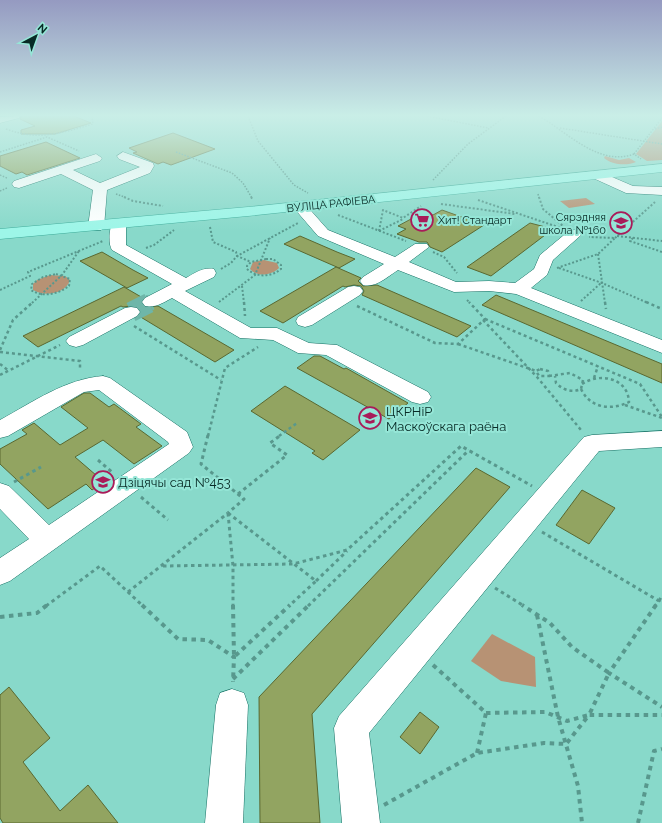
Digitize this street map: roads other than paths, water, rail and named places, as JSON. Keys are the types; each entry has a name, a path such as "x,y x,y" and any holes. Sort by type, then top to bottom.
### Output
{"main road":[{"name":"ВУЛІЦА РАФІЕВА","path":"0,234 96,227 118,230 310,212 662,168"}],"lane":[{"path":"62,170 100,188 145,170 148,166 123,156"},
{"path":"19,184 96,158"},
{"path":"598,175 631,190 659,196"},
{"path":"96,227 100,188"},
{"path":"310,212 323,233 408,255 454,287 489,286 519,289 662,347"},
{"path":"118,230 118,247 131,254 179,288 206,311 247,334 277,334 305,349 330,349 420,397"},
{"path":"519,289 549,266 572,232"},
{"path":"305,321 408,255"},
{"path":"151,302 212,272"},
{"path":"76,341 126,315"},
{"path":"0,430 77,387 87,384 103,383 179,438 181,447 170,457 0,573"},
{"path":"360,821 351,728 592,443 662,439"},
{"path":"7,488 47,540"},
{"path":"224,823 232,692"}],"tunnel":[{"path":"131,312 151,302"}],"place":[{"name":"Хит! Стандарт","path":"422,220"},
{"name":"Сярэдняя школа №160","path":"621,223"},
{"name":"ЦКРНіР Маскоўскага раёна","path":"370,418"},
{"name":"Дзіцячы сад №453","path":"103,482"}]}
